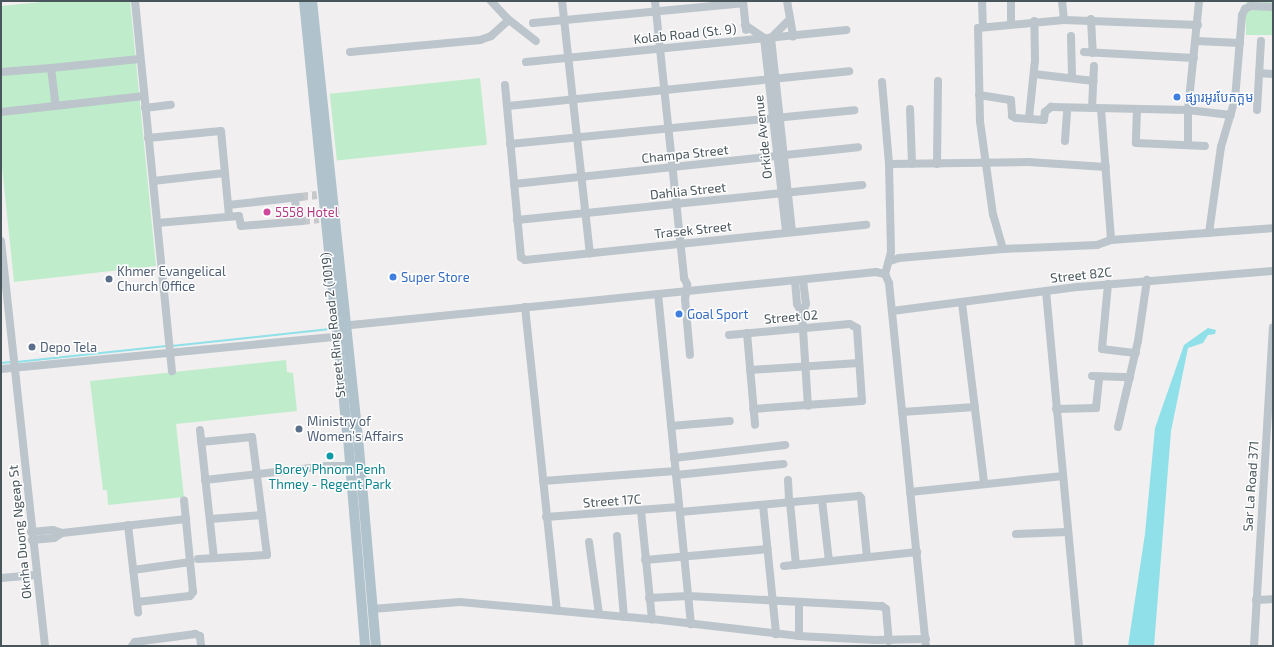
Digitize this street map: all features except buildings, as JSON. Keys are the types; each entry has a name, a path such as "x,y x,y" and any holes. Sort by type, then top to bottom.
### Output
{"main road":[{"name":"Street Ring Road 2 (1019)","path":"304,1 324,194 341,326 376,646"},
{"name":"Street Ring Road 2 (1019)","path":"312,1 324,194 322,219 341,326"},
{"name":"Street Ring Road 2 (1019)","path":"356,466 365,646"}],"street":[{"path":"135,1 172,371"},
{"path":"491,1 509,20 536,41"},
{"path":"562,1 590,253"},
{"path":"655,1 676,204 687,284 685,299 690,354"},
{"path":"787,1 793,36"},
{"path":"982,1 983,26"},
{"path":"1010,1 1011,23"},
{"path":"1062,1 1064,20"},
{"path":"1188,145 1188,110 1198,25 1199,1"},
{"path":"533,23 743,2 747,40"},
{"path":"1210,233 1221,147 1235,99 1242,15 1245,9 1262,5 1273,7"},
{"path":"746,25 768,38 790,19"},
{"path":"1091,19 1093,53"},
{"path":"1003,249 993,215 987,162 980,121 977,30 983,26 1011,23 1091,19 1198,25"},
{"path":"350,52 480,40 491,36 509,20"},
{"path":"1029,118 1034,74 1034,21"},
{"name":"Kolab Road (St. 9)","path":"526,62 846,30"},
{"path":"1071,36 1072,77"},
{"name":"Orkide Avenue","path":"768,38 789,232"},
{"path":"1196,41 1240,43"},
{"path":"1257,110 1261,41"},
{"path":"1084,52 1194,58"},
{"path":"1,72 140,58"},
{"path":"1092,108 1094,66"},
{"path":"51,68 56,106"},
{"path":"507,106 848,71"},
{"path":"1259,73 1273,74"},
{"path":"1034,74 1072,77 1094,81"},
{"path":"937,164 938,81"},
{"path":"882,82 889,164 890,261 884,274"},
{"path":"505,85 518,220"},
{"path":"979,95 1011,100 1013,118 1044,120 1048,108 1188,110 1231,115"},
{"path":"1,112 144,96"},
{"path":"145,108 171,105"},
{"path":"910,109 912,164"},
{"path":"1066,141 1067,109"},
{"path":"1101,109 1111,240"},
{"path":"1137,109 1136,143 1205,146"},
{"path":"510,144 854,110"},
{"path":"148,138 221,131 229,216"},
{"name":"Champa Street","path":"514,184 780,157 858,147"},
{"path":"889,164 987,162 1106,167"},
{"path":"153,181 225,173"},
{"name":"Dahlia Street","path":"518,220 862,185"},
{"path":"228,205 237,204 298,198 300,221 240,226 237,204"},
{"path":"157,223 239,216"},
{"name":"Trasek Street","path":"518,220 522,259 590,253 682,248 789,232 866,224"},
{"path":"890,261 899,258 1003,249 1097,245 1111,240 1273,228"},
{"name":"Oknha Duong Ngeap St","path":"1,241 36,575 45,646"},
{"name":"Street 82C","path":"892,311 1108,284 1273,271"},
{"path":"341,326 658,294 687,284 799,280 876,272 884,274 889,283 926,643 776,634 652,619 460,602 372,609"},
{"path":"799,280 806,304 802,314 808,406"},
{"path":"1118,427 1136,353 1147,280"},
{"path":"1108,284 1102,349 1136,353"},
{"path":"1046,291 1067,532 1079,646"},
{"path":"658,294 690,624"},
{"path":"962,302 984,483"},
{"path":"525,307 557,610"},
{"name":"Street 02","path":"729,335 803,327 854,325 857,328 859,363"},
{"name":"Sar La Road 371","path":"1254,646 1273,329"},
{"path":"747,333 755,425"},
{"path":"1,369 14,363 170,353 342,336"},
{"path":"750,370 859,363 862,401 754,409"},
{"path":"1056,409 1096,408 1096,377 1130,377"},
{"path":"902,412 975,406"},
{"path":"671,426 730,421"},
{"path":"200,430 214,558"},
{"path":"198,560 267,555 252,437 201,442"},
{"path":"674,458 785,445"},
{"path":"543,481 676,473 783,464"},
{"path":"205,480 356,466"},
{"path":"910,492 984,483 1063,476"},
{"path":"788,480 796,565"},
{"name":"Street 17C","path":"546,517 641,510 679,510 861,498 866,557"},
{"path":"137,602 190,596 193,592 184,500"},
{"path":"822,500 829,561"},
{"path":"763,505 776,634"},
{"path":"641,510 652,619"},
{"path":"210,519 262,514"},
{"path":"32,536 54,538 62,533 186,519"},
{"path":"128,525 138,612"},
{"path":"1016,534 1067,532"},
{"path":"617,536 624,617"},
{"path":"589,542 599,614"},
{"path":"645,560 768,549"},
{"path":"784,566 917,552"},
{"path":"133,570 190,562"},
{"path":"1,578 36,575"},
{"path":"649,598 688,596 885,606 889,640"},
{"path":"1256,600 1273,599"},
{"path":"799,602 799,636"},
{"path":"132,646 135,642 198,634 201,646"}],"green space":[{"path":"52,1 130,1 156,266 14,282 1,157 1,6"},
{"path":"1246,1 1273,1 1273,35 1246,35"},
{"path":"480,78 487,145 337,160 330,94"},
{"path":"286,360 287,372 293,373 297,411 176,424 184,497 108,505 107,490 103,490 90,381"}],"water":[{"path":"1208,328 1216,330 1215,334 1208,335 1203,343 1188,348 1171,431 1154,646 1128,646 1145,534 1155,428 1184,345"}],"waterway":[{"path":"172,346 332,329"},
{"path":"17,362 166,346"},
{"path":"1,363 11,362"}],"tunnel":[{"path":"300,197 317,195"},
{"path":"302,221 319,219"}],"place":[{"name":"ផ្សារអូរបែកក្អម","path":"1177,97"},
{"name":"5558 Hotel","path":"267,212"},
{"name":"Super Store","path":"393,277"},
{"name":"Khmer Evangelical Church Office","path":"109,279"},
{"name":"Goal Sport","path":"679,314"},
{"name":"Depo Tela","path":"32,347"},
{"name":"Ministry of Women's Affairs","path":"299,429"},
{"name":"Borey Phnom Penh Thmey - Regent Park","path":"330,456"}]}
